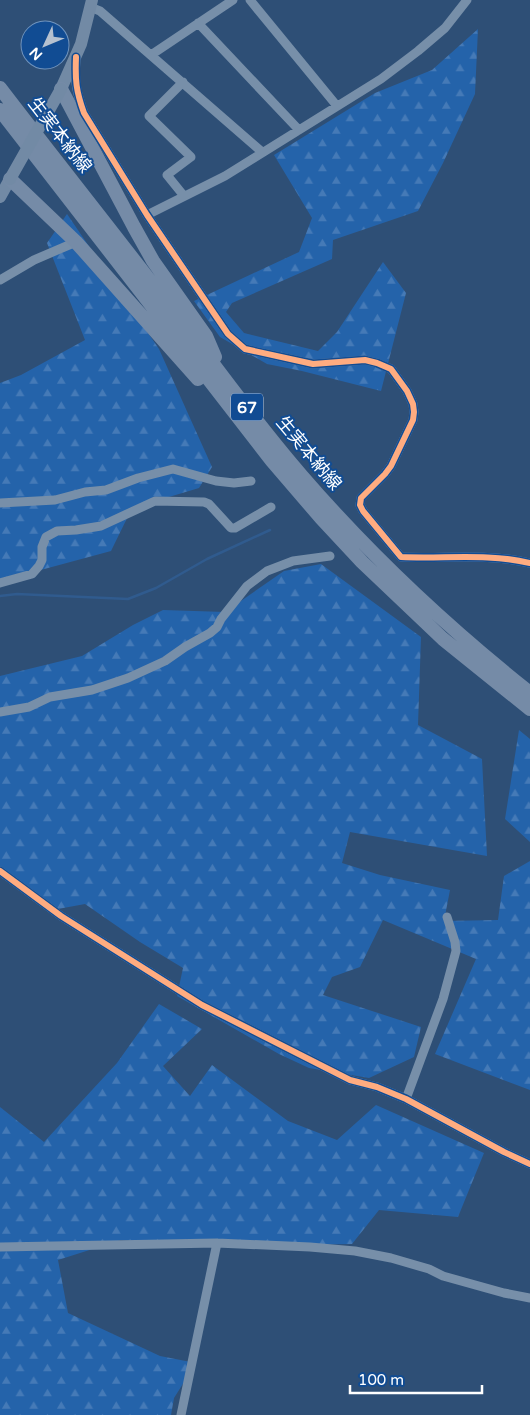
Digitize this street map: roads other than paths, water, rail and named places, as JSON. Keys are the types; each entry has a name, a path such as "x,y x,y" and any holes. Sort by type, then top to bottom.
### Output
{"main road":[{"name":"生実本納線","path":"0,88 301,475 343,521 417,596 490,661 530,692"},
{"name":"67","path":"61,89 153,261 206,336 222,375"},
{"name":"生実本納線","path":"0,110 272,461 321,518 362,562 442,639 530,709"},
{"name":"67","path":"10,179 76,242 272,461"}],"street":[{"path":"151,54 233,0"},
{"path":"250,0 337,106"},
{"path":"147,215 225,176 381,79 418,51 444,28 467,0"},
{"path":"0,197 61,89 76,57 91,4 262,152"},
{"path":"198,23 299,130"},
{"path":"76,57 75,76 77,94 84,113 147,215 228,334 245,350 313,364 365,360 377,363 390,369 407,391 413,404 413,420 390,466 385,474 361,498 360,505 401,556 451,556 530,563"},
{"path":"182,82 149,116 191,157 167,174 184,196"},
{"path":"0,280 34,260 76,242"},
{"path":"0,503 55,500 85,492 106,490 138,478 173,469 216,481 251,482"},
{"path":"0,583 32,574 40,566 42,547 46,537 57,531 101,526 155,502 204,502 209,504 231,528 235,528 271,507"},
{"path":"0,712 29,707 50,697 92,690 128,678 165,661 217,627 247,586 266,571 293,561 330,556"},
{"path":"0,871 62,916 202,1005 350,1080 377,1087 406,1099 530,1164"},
{"path":"406,1099 443,999 456,951 455,942 446,917"},
{"path":"180,1415 217,1243"},
{"path":"0,1247 217,1243 355,1251 391,1258 429,1269 443,1276 504,1293 530,1298"}],"waterway":[{"path":"0,596 17,594 128,599 156,588 207,559 270,530"}]}
